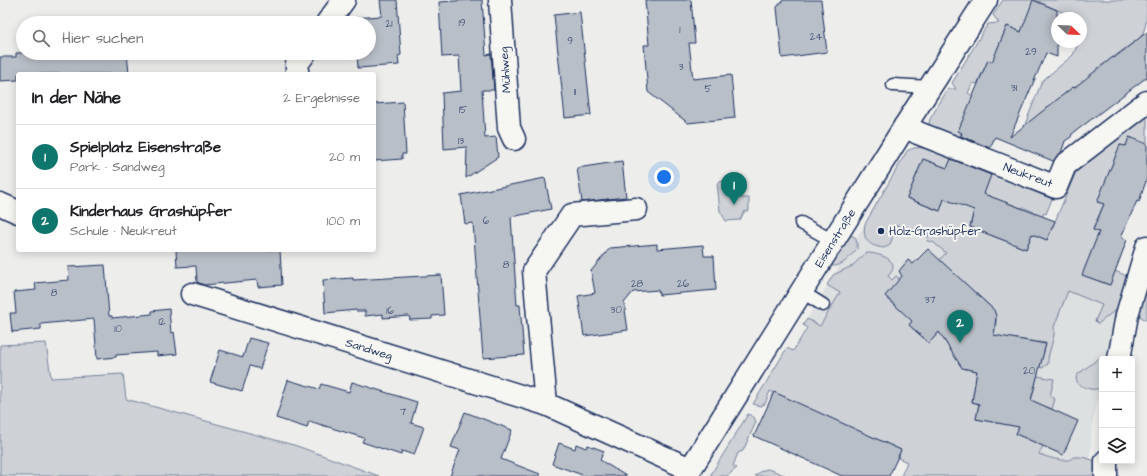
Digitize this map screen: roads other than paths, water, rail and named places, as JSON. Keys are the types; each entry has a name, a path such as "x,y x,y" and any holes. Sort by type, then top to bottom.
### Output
{"street":[{"path":"332,16 344,0"},
{"name":"Mühlweg","path":"500,0 509,128 514,139"},
{"name":"Eisenstraße","path":"688,472 905,126 986,0"},
{"path":"297,72 297,64 300,60"},
{"name":"Neukreut","path":"905,126 918,133 1056,187 1065,165 1147,102"},
{"path":"0,204 16,211"},
{"path":"546,404 534,271 572,215 636,209"},
{"path":"1120,356 1127,315 1147,247"},
{"name":"Sandweg","path":"192,294 546,404 688,472"},
{"path":"1106,464 1106,476"}],"lane":[{"path":"893,85 930,87"},
{"path":"801,223 833,241"},
{"path":"802,292 823,305"}],"place":[{"name":"Spielplatz Eisenstraße","path":"734,205"},
{"name":"Holz-Grashüpfer","path":"881,231"},
{"name":"Kinderhaus Grashüpfer","path":"960,343"}]}
